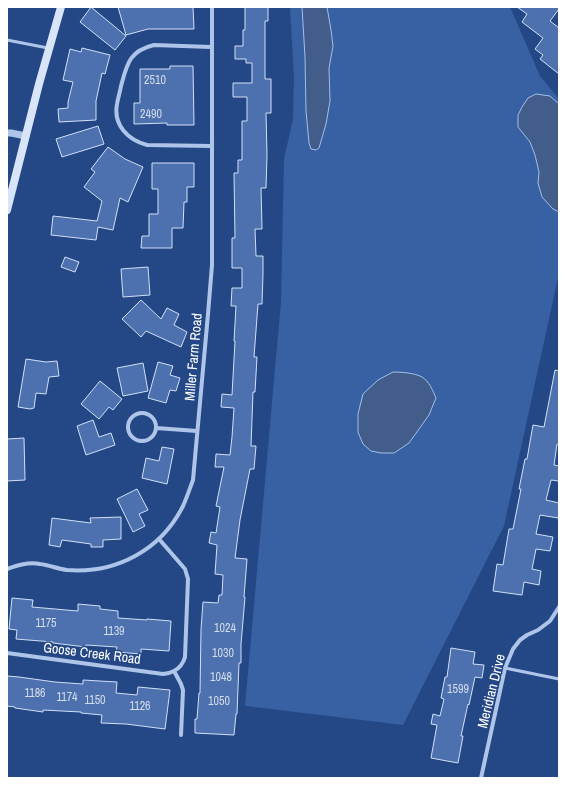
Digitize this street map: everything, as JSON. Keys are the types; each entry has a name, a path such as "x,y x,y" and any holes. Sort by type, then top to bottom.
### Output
{"main road":[{"path":"7,210 61,7"}],"street":[{"name":"Miller Farm Road","path":"7,569 33,563 67,570 90,570 123,562 159,539 174,521 183,505 193,480 212,265 212,7"},
{"path":"211,47 145,47 135,54 126,65 116,104 116,112 117,119 121,126 129,136 138,142 147,145 212,146"},
{"path":"7,132 26,136"},
{"path":"138,413 144,413 151,416 155,421 156,428 154,434 144,441 136,440 130,435 127,428 128,421 132,417 138,413"},
{"path":"156,428 197,431"},
{"path":"159,539 185,570 188,579 185,657 184,662 179,669 174,671 183,690 180,735"},
{"name":"Meridian Drive","path":"482,777 507,662 515,645 527,634 538,630 550,621 559,607"},
{"name":"Goose Creek Road","path":"7,653 164,674 174,671"}],"lane":[{"path":"7,40 49,48"},
{"path":"505,668 559,679"}],"shaded area":[{"path":"290,7 510,7 540,76 559,99 559,273 504,526 403,725 245,706 281,302 284,159 293,119 294,78"},
{"path":"302,7 327,7 333,46 329,68 330,101 326,124 319,148 316,150 311,149 309,143 306,111"},
{"path":"536,94 550,96 559,104 559,212 553,209 542,197 538,183 539,172 535,155 530,142 518,127 518,115 522,107 528,98"},
{"path":"393,372 412,374 422,377 429,384 436,398 429,415 409,443 394,453 371,451 363,444 358,432 358,414 363,394 378,380"}],"building":[{"path":"91,7 126,36 115,50 80,22"},
{"path":"118,7 193,7 194,29 148,29 126,35"},
{"path":"245,7 268,7 268,21 265,21 265,79 271,79 271,113 266,113 266,188 261,188 262,229 255,229 256,256 263,256 262,304 258,304 254,357 257,357 255,392 253,392 251,446 256,446 254,469 250,469 240,520 235,558 247,559 241,663 239,663 237,714 234,735 195,733 195,719 197,719 200,693 203,602 218,603 219,595 222,595 223,575 215,574 217,545 209,543 211,532 216,533 220,507 216,506 224,467 215,467 216,454 230,455 234,408 221,407 222,394 232,395 236,306 231,306 232,288 242,288 242,268 232,268 232,238 235,238 234,173 238,173 238,160 242,160 242,121 247,121 247,97 233,97 233,83 252,83 252,63 246,63 246,59 235,59 235,46 243,46"},
{"path":"517,7 559,7 550,21 559,28 559,74 540,59 543,55 535,49 543,38 522,22 527,14"},
{"path":"82,48 110,55 105,74 102,73 96,101 96,120 59,122 58,109 68,108 73,82 63,80 70,49 81,52"},
{"path":"170,66 193,66 194,125 167,125 167,123 134,124 134,103 140,103 140,69 170,69"},
{"path":"98,126 104,144 62,157 56,139"},
{"path":"108,147 125,159 143,167 128,202 120,198 113,230 98,227 96,240 51,235 53,216 97,221 102,201 84,187 95,172 91,169"},
{"path":"152,163 194,163 194,187 187,187 187,202 184,202 183,228 172,228 172,248 141,248 142,236 149,236 149,214 158,214 158,189 152,189"},
{"path":"65,257 79,262 75,272 61,267"},
{"path":"148,267 150,295 123,297 121,269"},
{"path":"141,300 161,319 167,308 179,314 174,325 187,332 181,347 146,331 141,337 122,319"},
{"path":"26,359 46,362 57,361 59,376 49,377 46,394 36,393 34,408 30,409 18,407"},
{"path":"158,362 173,366 170,375 180,378 176,391 170,390 166,403 148,398"},
{"path":"143,363 148,391 123,396 117,368"},
{"path":"555,370 559,371 559,445 557,444 554,465 559,466 559,481 551,480 546,500 559,503 559,513 558,518 540,515 536,534 553,537 550,551 536,549 532,569 541,571 539,585 524,582 522,595 493,591 497,564 503,565 509,529 513,529 521,489 519,489 525,459 527,459 533,425 544,427"},
{"path":"100,381 122,399 113,410 109,407 99,419 81,404"},
{"path":"93,420 99,437 111,433 115,445 86,455 77,426"},
{"path":"24,438 25,480 7,481 7,439"},
{"path":"162,447 174,449 167,484 142,478 146,458 159,461"},
{"path":"137,489 148,510 139,514 145,526 133,532 117,499"},
{"path":"121,517 121,539 103,540 103,547 91,547 91,544 62,540 60,547 49,545 52,518 91,523 90,518"},
{"path":"12,598 33,600 32,607 78,611 78,604 100,606 100,609 118,611 118,618 171,621 169,651 141,649 141,654 116,652 117,647 86,645 86,647 53,642 16,639 17,630 9,629"},
{"path":"451,648 475,652 473,664 484,665 482,678 475,677 461,736 463,736 458,763 431,758 437,725 431,724 433,714 440,716 444,699 441,698 445,677 447,677"},
{"path":"7,676 83,684 83,680 117,682 116,693 137,695 138,687 170,690 165,729 126,724 101,723 102,715 81,712 43,710 43,712 7,706"}]}
